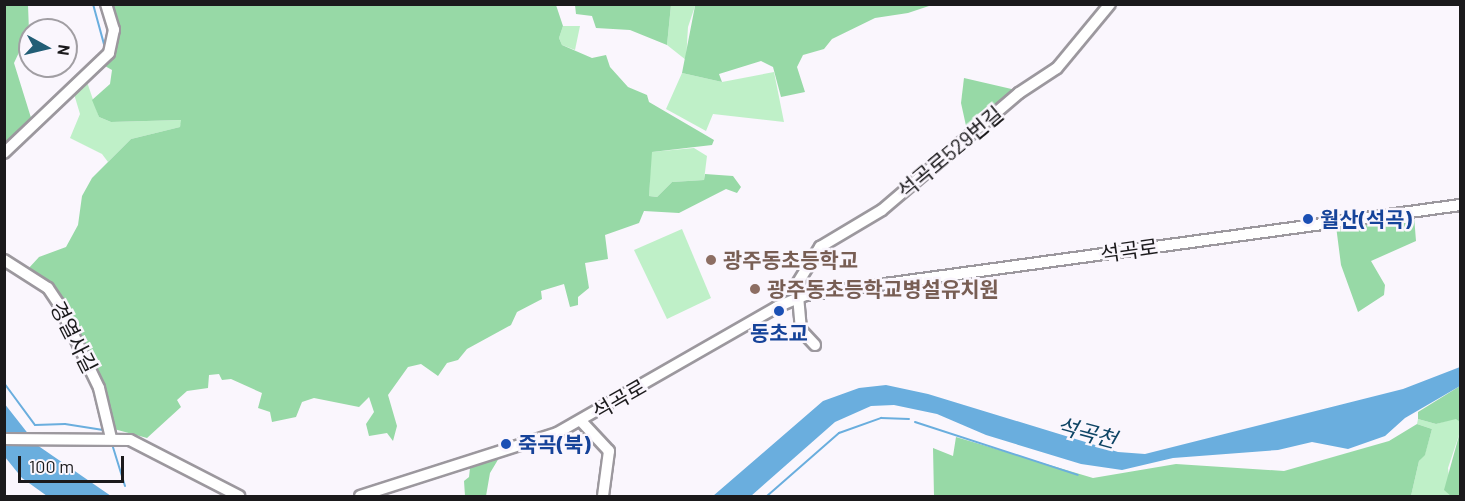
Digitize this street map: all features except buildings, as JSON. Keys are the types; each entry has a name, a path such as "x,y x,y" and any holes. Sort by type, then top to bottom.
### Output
{"street":[{"path":"4,153 109,54 114,30 106,4"},
{"name":"석곡로529번길","path":"798,298 797,284 820,247 882,210 1019,93 1057,68 1110,4"},
{"name":"석곡로","path":"360,496 524,444 581,421 798,298 1461,205"},
{"name":"경열사길","path":"4,260 48,288 58,303 99,388 111,438"},
{"path":"798,298 801,330 815,345"},
{"path":"581,421 609,451 603,496"},
{"path":"4,439 111,438 143,444 239,496"}],"green space":[{"path":"5,5 28,5 28,18 18,18 18,54 14,63 32,121 5,147"},
{"path":"111,5 556,5 563,26 559,38 562,45 592,58 606,55 610,67 628,87 647,95 649,102 714,140 712,145 652,152 649,196 657,197 672,182 704,180 705,174 733,176 741,187 737,193 726,189 679,213 644,211 639,223 605,235 608,259 585,263 589,288 578,297 578,305 570,307 564,284 541,291 542,299 517,312 511,325 467,349 458,360 447,363 438,376 421,364 408,367 388,395 397,426 393,441 387,433 369,436 366,424 374,412 369,397 359,407 314,398 302,402 296,417 272,422 270,412 258,408 262,393 231,379 222,380 219,374 209,375 208,388 187,391 177,400 181,407 147,438 114,429 103,388 51,285 28,269 39,257 66,247 78,225 82,196 92,178 131,139 180,127 181,120 111,122 99,117 92,100 110,84 112,70 105,66 112,55"},
{"path":"575,5 671,5 667,45 630,30 596,28 592,16 576,14"},
{"path":"671,5 695,6 688,27 686,60 667,45"},
{"path":"692,5 932,5 908,13 875,18 832,39 824,49 803,55 797,67 805,92 781,97 773,67 761,61 719,74 722,82 682,73 695,6"},
{"path":"563,26 580,26 575,50 562,45 559,38"},
{"path":"774,72 784,122 713,114 706,131 666,109 682,73 722,82"},
{"path":"964,78 1020,91 968,135 961,103"},
{"path":"87,82 99,117 111,122 182,120 180,127 131,139 108,162 102,154 70,138 80,114 74,94"},
{"path":"694,148 707,156 704,180 672,182 657,197 649,196 651,152"},
{"path":"1414,216 1416,241 1371,261 1385,285 1384,295 1358,312 1341,265 1336,226"},
{"path":"682,229 711,298 667,319 634,250"},
{"path":"1460,386 1460,422 1456,419 1436,424 1418,419 1418,412"},
{"path":"1456,418 1460,422 1460,432 1448,468 1451,496 1411,496 1419,461 1425,454 1432,429 1417,424 1418,419 1436,424"},
{"path":"1417,424 1432,429 1425,455 1419,461 1411,496 934,496 933,448 953,456 956,437 1093,478 1176,464 1284,471 1389,441"},
{"path":"1460,432 1460,496 1451,496 1444,490"},
{"path":"499,458 490,473 486,496 465,496 464,481 469,477 470,468"}],"water":[{"path":"1460,367 1460,386 1405,418 1385,436 1348,449 1312,442 1278,450 1173,458 1122,470 1081,464 986,435 937,414 894,405 871,406 835,422 751,496 713,496 823,401 859,388 886,385 928,394 1118,452 1145,454 1403,389"},
{"path":"4,403 37,445 111,496 47,496 22,478 5,457"}],"waterway":[{"path":"93,4 105,48"},
{"path":"4,383 35,425 65,424 102,430"},
{"path":"767,496 839,433 881,418 909,419"},
{"path":"915,422 1078,475"},
{"path":"112,444 125,486"}],"place":[{"name":"월산(석곡)","path":"1308,219"},
{"name":"광주동초등학교","path":"711,260"},
{"name":"광주동초등학교병설유치원","path":"755,289"},
{"name":"동초교","path":"779,311"},
{"name":"죽곡(북)","path":"506,444"}],"water label":[{"name":"석곡천","path":"1087,432"}]}
